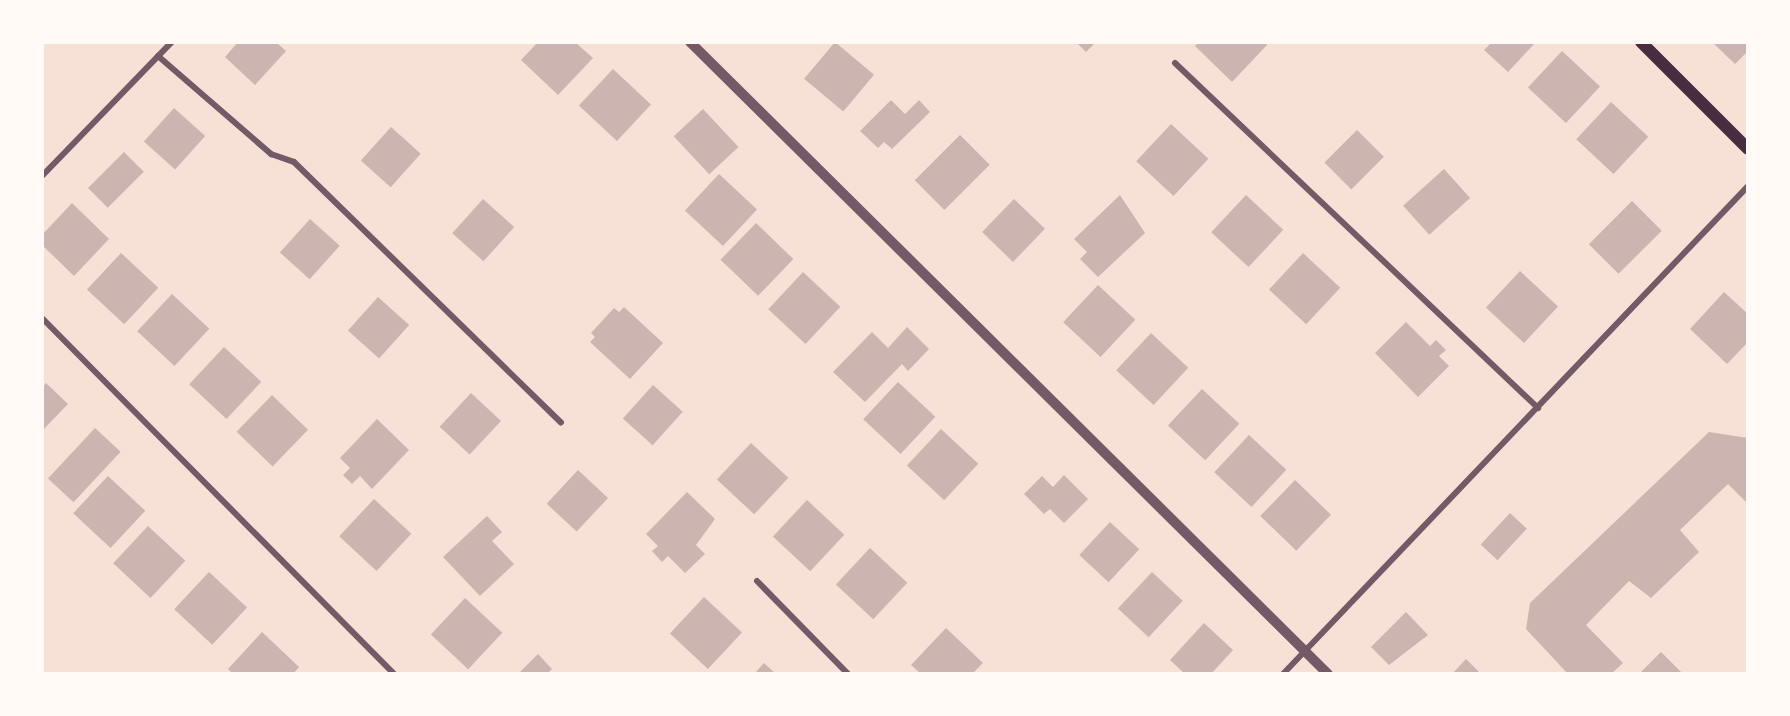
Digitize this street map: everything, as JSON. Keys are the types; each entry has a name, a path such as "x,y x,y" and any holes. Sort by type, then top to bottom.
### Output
{"main road":[{"path":"1641,42 1748,149"}],"street":[{"path":"42,176 172,42"},
{"path":"690,42 1328,674"},
{"path":"158,57 271,154 294,162 561,423"},
{"path":"1175,63 1538,408"},
{"path":"1283,674 1748,186"},
{"path":"42,318 394,674"},
{"path":"757,581 848,674"}],"building":[{"path":"238,42 276,42 286,51 255,85 225,57"},
{"path":"538,42 575,42 593,58 558,95 521,60"},
{"path":"835,42 874,75 843,112 804,79"},
{"path":"1076,42 1096,42 1086,52"},
{"path":"1199,42 1264,42 1267,45 1232,82 1195,46"},
{"path":"1492,42 1536,42 1508,72 1484,50"},
{"path":"1712,42 1748,42 1748,51 1735,64"},
{"path":"1562,51 1600,86 1566,123 1528,88"},
{"path":"613,69 651,104 617,141 579,106"},
{"path":"891,100 905,114 919,100 930,112 892,149 884,142 878,148 860,131"},
{"path":"1611,102 1648,137 1614,174 1576,139"},
{"path":"174,108 205,136 175,170 144,141"},
{"path":"703,109 738,147 709,174 674,136"},
{"path":"1171,124 1208,159 1174,196 1136,161"},
{"path":"391,127 421,154 391,187 361,160"},
{"path":"1357,130 1384,157 1351,189 1324,163"},
{"path":"960,135 990,165 944,210 915,180"},
{"path":"124,152 144,172 108,208 88,188"},
{"path":"1444,169 1470,198 1429,235 1403,206"},
{"path":"719,174 757,209 723,246 685,211"},
{"path":"1120,195 1145,233 1098,277 1080,259 1087,252 1074,239"},
{"path":"1246,195 1283,230 1249,267 1211,232"},
{"path":"483,199 514,227 483,261 452,233"},
{"path":"1014,199 1045,229 1013,262 982,232"},
{"path":"1632,201 1662,231 1619,274 1589,244"},
{"path":"72,203 109,239 74,276 42,245 42,235"},
{"path":"310,219 340,246 310,279 280,252"},
{"path":"756,223 793,259 758,296 721,260"},
{"path":"121,253 158,288 124,324 87,290"},
{"path":"1303,253 1340,288 1306,324 1269,290"},
{"path":"1520,271 1558,306 1524,343 1486,308"},
{"path":"803,272 840,307 806,344 768,309"},
{"path":"1098,285 1135,320 1101,357 1063,322"},
{"path":"1724,292 1748,314 1748,342 1727,364 1690,329"},
{"path":"172,294 209,329 175,366 137,331"},
{"path":"378,297 409,325 379,359 348,330"},
{"path":"624,307 663,343 630,379 590,342 595,337 591,333 614,308 619,312"},
{"path":"1406,322 1430,346 1436,340 1446,350 1439,356 1449,366 1418,397 1375,353"},
{"path":"907,327 929,349 908,371 902,364 865,402 833,372 872,332 888,348"},
{"path":"1151,333 1188,368 1154,405 1116,370"},
{"path":"224,347 261,382 227,419 189,384"},
{"path":"898,382 935,417 901,454 863,419"},
{"path":"46,383 68,404 42,431 42,388"},
{"path":"653,385 683,412 653,445 623,418"},
{"path":"1202,389 1239,424 1205,460 1168,426"},
{"path":"471,393 501,421 470,455 440,427"},
{"path":"272,395 308,430 273,466 237,432"},
{"path":"377,419 409,450 372,489 360,476 352,484 343,475 350,468 340,458"},
{"path":"95,428 121,452 74,502 48,478"},
{"path":"941,429 978,464 944,500 907,466"},
{"path":"1709,432 1748,438 1748,504 1728,484 1680,530 1699,552 1651,598 1629,581 1586,625 1623,663 1611,674 1568,674 1526,629 1530,603"},
{"path":"1249,435 1286,470 1252,507 1214,472"},
{"path":"751,443 788,478 754,514 717,480"},
{"path":"578,470 608,498 577,532 547,504"},
{"path":"1064,475 1088,499 1064,523 1050,509 1044,514 1024,494 1042,476 1053,487"},
{"path":"108,476 145,511 111,548 73,513"},
{"path":"1295,480 1331,515 1296,551 1260,516"},
{"path":"687,492 715,519 696,545 705,554 685,573 668,556 662,562 652,551 658,546 646,534"},
{"path":"374,499 411,534 377,571 339,536"},
{"path":"807,500 844,535 810,571 773,537"},
{"path":"1510,513 1527,529 1497,560 1481,544"},
{"path":"487,516 502,532 492,541 514,564 480,596 443,557"},
{"path":"1110,522 1139,549 1109,582 1079,555"},
{"path":"148,526 185,561 151,598 113,563"},
{"path":"870,548 907,583 873,619 836,585"},
{"path":"209,572 247,607 212,645 174,609"},
{"path":"1152,572 1183,601 1149,637 1118,609"},
{"path":"704,597 742,632 708,669 670,634"},
{"path":"465,598 502,633 468,669 431,635"},
{"path":"1406,612 1428,635 1389,665 1371,647"},
{"path":"1204,623 1233,650 1211,674 1185,674 1170,660"},
{"path":"946,628 983,663 972,674 921,674 911,665"},
{"path":"262,632 299,667 293,674 233,674 228,669"},
{"path":"1661,652 1683,674 1639,674"},
{"path":"538,654 552,669 547,674 518,674"},
{"path":"1466,659 1481,674 1452,674"},
{"path":"764,663 776,674 754,674"}]}
